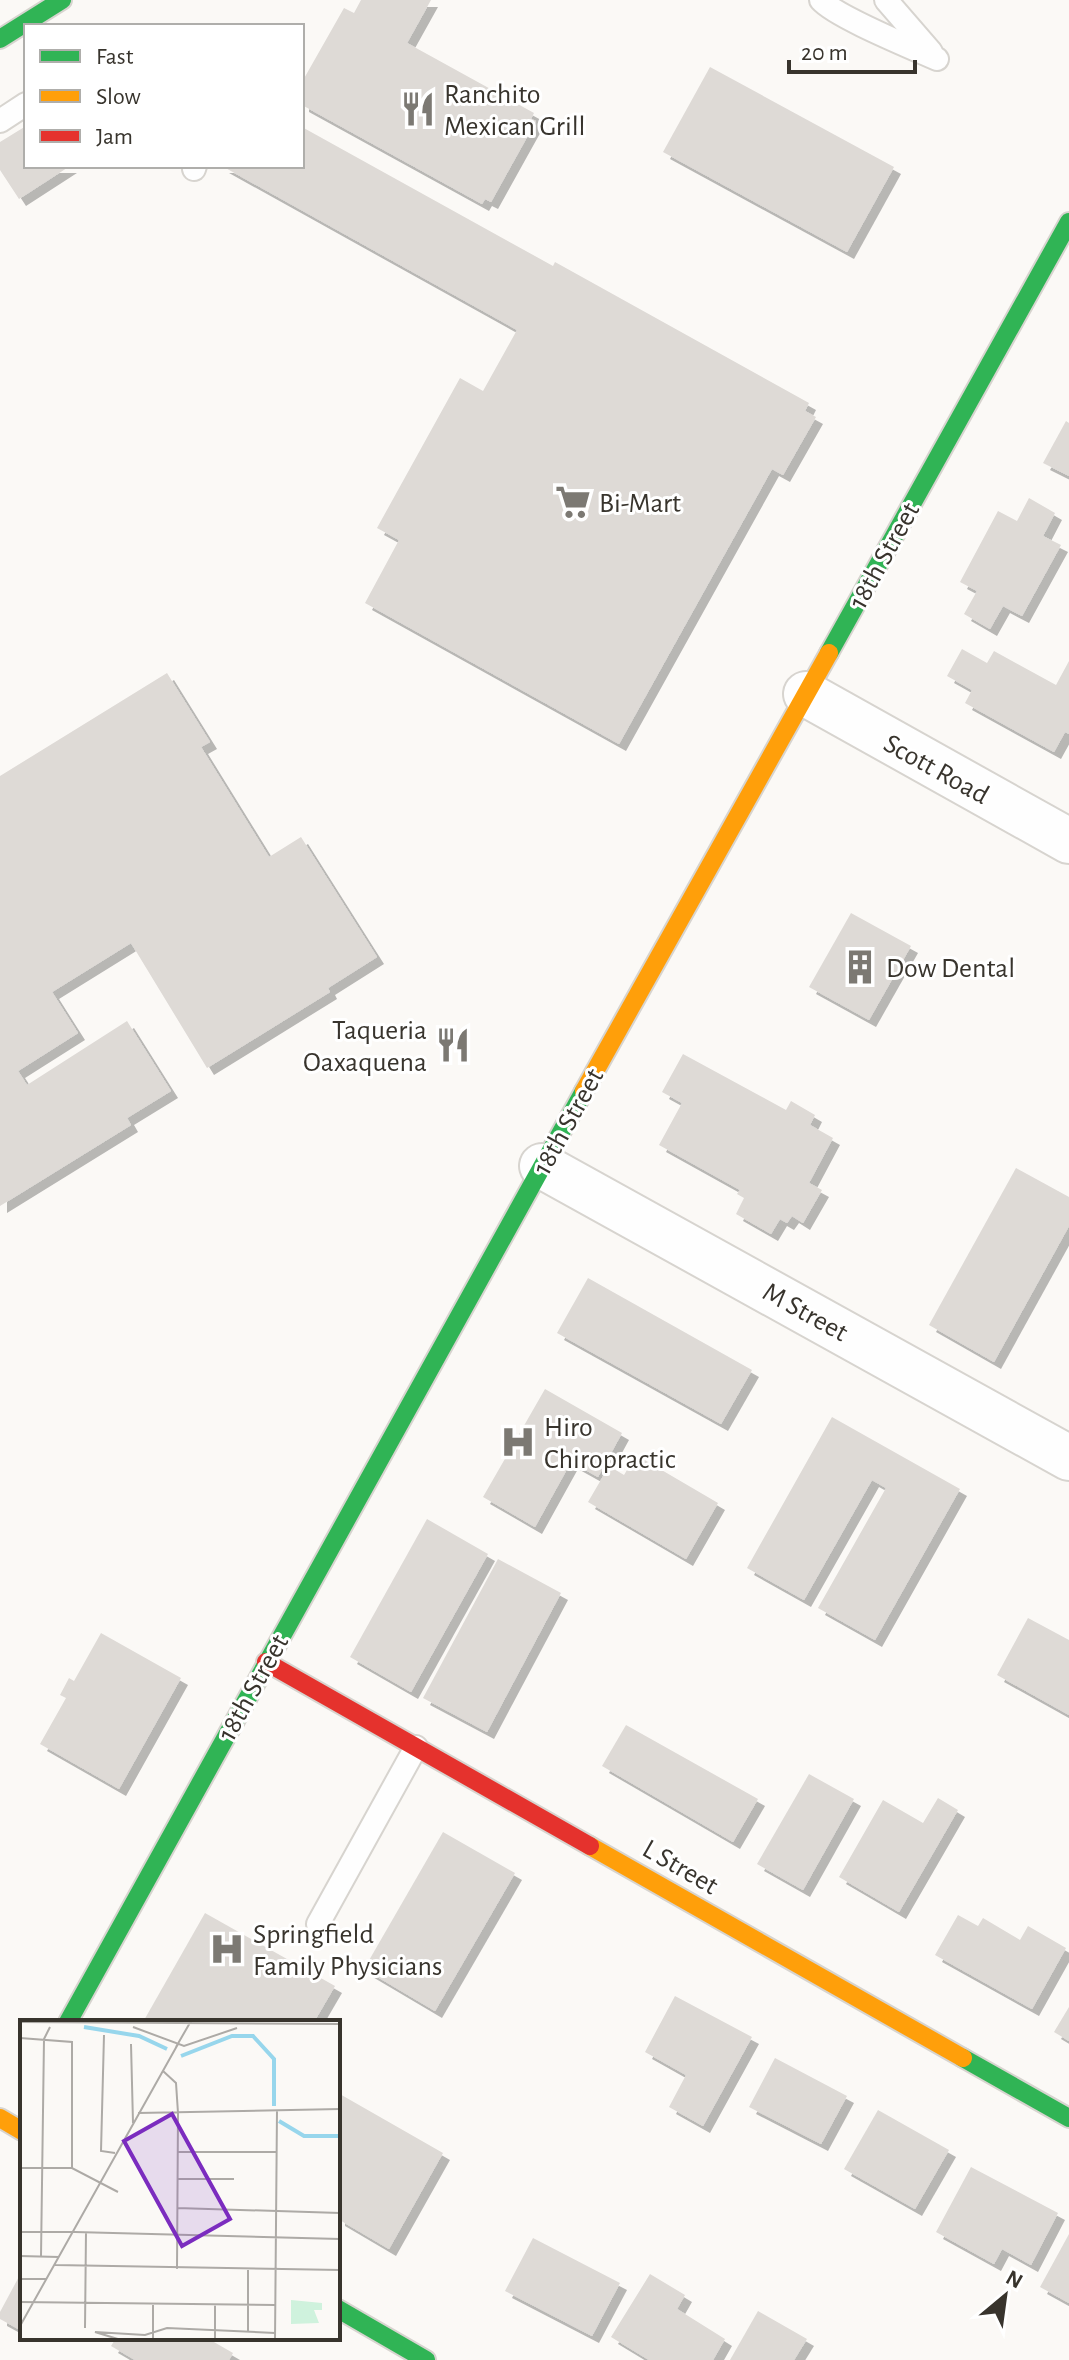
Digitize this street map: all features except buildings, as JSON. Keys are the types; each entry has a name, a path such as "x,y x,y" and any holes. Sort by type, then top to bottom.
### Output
{"street":[{"path":"0,39 62,0"},
{"name":"18th Street","path":"69,2020 1069,222"},
{"name":"Scott Road","path":"806,694 1069,841"},
{"name":"M Street","path":"542,1166 1069,1458"},
{"name":"L Street","path":"266,1662 1069,2118"},
{"path":"340,2310 426,2360"}],"lane":[{"path":"821,0 850,18 937,59 886,0"},
{"path":"0,121 24,105"},
{"path":"318,1924 416,1747"}],"traffic: fast":[{"path":"0,39 62,0"},
{"path":"829,653 1069,222"},
{"path":"69,2020 584,1091"},
{"path":"963,2058 1069,2118"},
{"path":"340,2310 426,2360"}],"traffic: slow":[{"path":"584,1091 829,653"},
{"path":"590,1846 963,2058"},
{"path":"0,2118 20,2130"}],"traffic: jam":[{"path":"266,1662 590,1846"}],"place":[{"name":"Ranchito Mexican Grill","path":"418,109"},
{"name":"Bi-Mart","path":"573,502"},
{"name":"Dow Dental","path":"860,967"},
{"name":"Taqueria Oaxaquena","path":"453,1045"},
{"name":"Hiro Chiropractic","path":"518,1442"},
{"name":"Springfield Family Physicians","path":"227,1949"}]}
